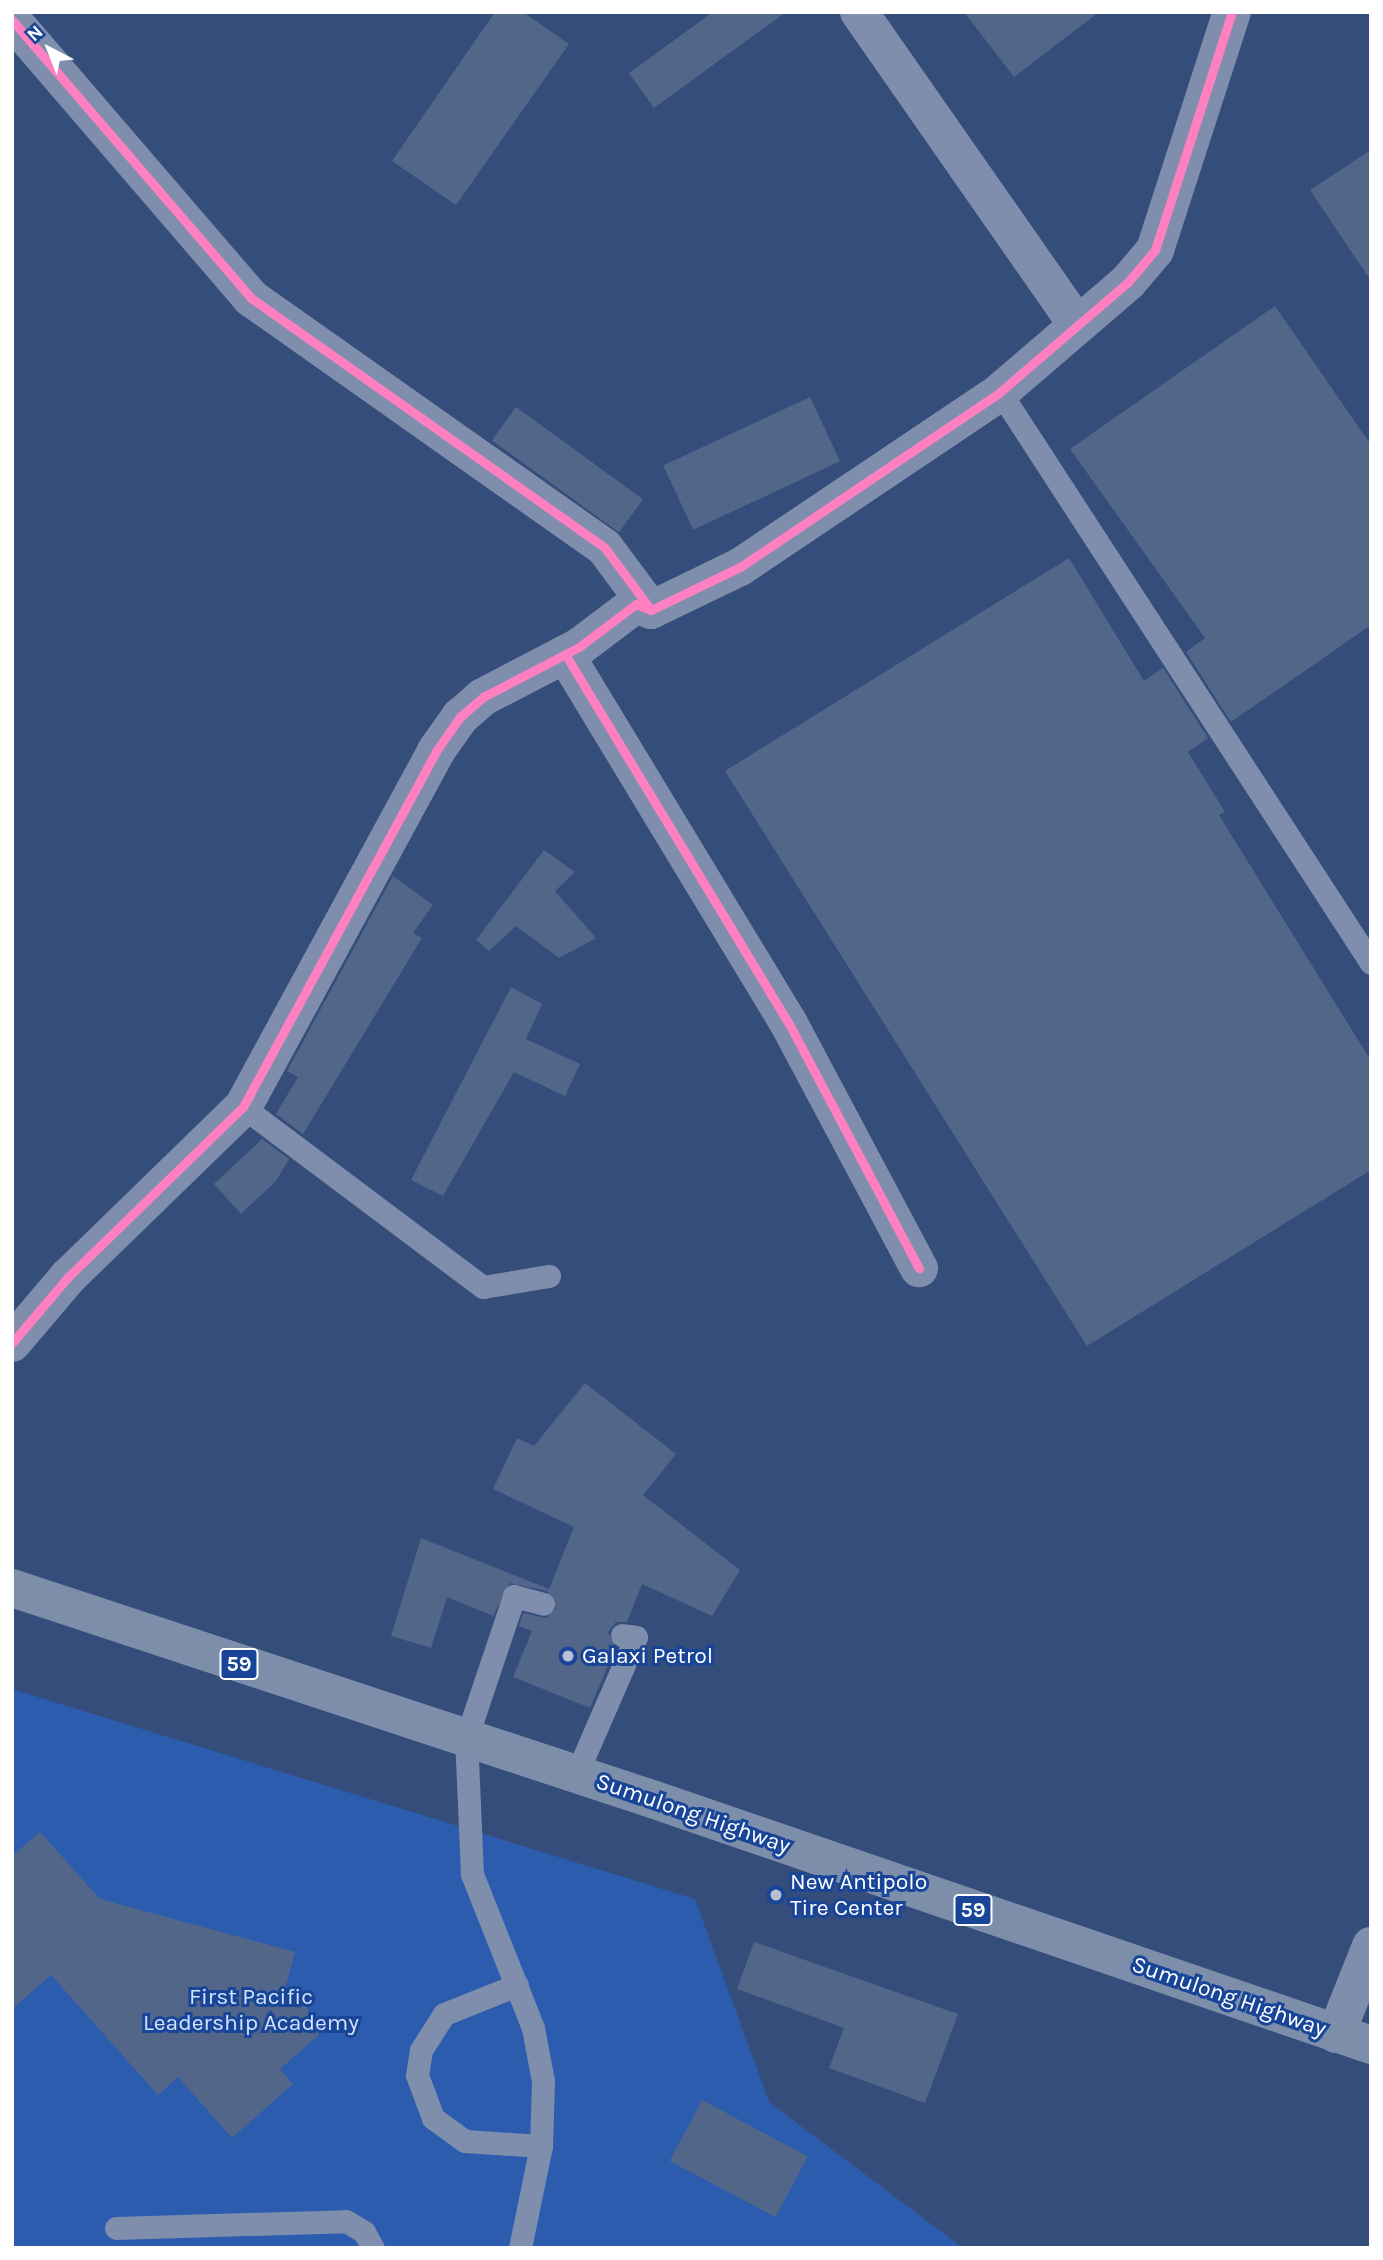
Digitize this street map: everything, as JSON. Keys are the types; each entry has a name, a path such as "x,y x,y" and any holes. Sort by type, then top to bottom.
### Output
{"main road":[{"name":"Sumulong Highway","path":"12,1588 576,1775 1353,2040"}],"street":[{"path":"859,12 1077,325"},
{"path":"12,1343 68,1277 243,1107 436,751 483,697 565,654 636,604 651,610 740,566 1000,392 1128,282 1155,250 1232,12"},
{"path":"12,20 251,298 605,548 651,610"},
{"path":"565,654 788,1022 919,1268"},
{"path":"1353,2040 1371,1946"}],"lane":[{"path":"1000,392 1371,963"},
{"path":"243,1107 483,1287 549,1276"},
{"path":"520,2248 541,2146 543,2081 517,1984 472,1874 466,1739 514,1596 543,1604"},
{"path":"576,1775 636,1637 622,1634"},
{"path":"517,1984 444,2014 421,2050 418,2075 433,2118 455,2136 464,2141 541,2146"},
{"path":"116,2228 346,2221 364,2232 373,2248"}],"green space":[{"name":"First Pacific Leadership Academy","path":"12,1689 695,1899 769,2102 963,2248 12,2248"}],"building":[{"path":"495,12 523,12 569,44 456,205 392,161"},
{"path":"713,12 786,12 654,108 629,73"},
{"path":"964,12 1099,12 1014,77"},
{"path":"1371,150 1371,281 1310,190"},
{"path":"1275,306 1371,445 1371,625 1231,722 1186,652 1205,638 1070,449"},
{"path":"810,397 840,461 693,530 663,465"},
{"path":"516,407 643,499 619,532 492,440"},
{"path":"1069,558 1144,681 1163,668 1208,738 1188,752 1225,812 1219,815 1371,1061 1371,1170 1087,1346 725,771"},
{"path":"544,850 575,872 555,891 596,938 559,958 516,926 489,951 476,940"},
{"path":"393,876 433,905 413,933 422,938 303,1134 276,1114 298,1077 287,1071"},
{"path":"511,987 542,1004 526,1039 580,1064 565,1096 514,1072 443,1196 411,1180"},
{"path":"262,1139 289,1159 276,1181 241,1214 214,1184"},
{"path":"585,1383 676,1454 643,1495 740,1570 712,1616 642,1584 627,1622 616,1622 608,1632 616,1647 590,1708 513,1677 532,1631 519,1626 523,1613 546,1618 556,1608 547,1591 510,1583 493,1616 447,1597 431,1648 391,1636 421,1538 549,1589 574,1527 493,1489 517,1438 534,1446"},
{"path":"40,1832 100,1899 295,1952 283,1996 307,2007 319,2035 280,2069 293,2084 232,2138 178,2077 158,2095 51,1975 12,2009 12,1856"},
{"path":"754,1942 958,2014 925,2103 829,2068 844,2028 737,1989"},
{"path":"702,2100 808,2156 776,2217 670,2161"}],"cycle path":[{"path":"12,1343 68,1277 243,1107 436,751 460,717 483,697 579,647 636,604 651,610 740,567 1000,392 1128,282 1155,250 1232,12"},
{"path":"12,20 251,298 605,548 651,610"},
{"path":"565,654 788,1022 919,1268"}],"place":[{"name":"Galaxi Petrol","path":"568,1656"},
{"name":"New Antipolo Tire Center","path":"776,1895"}]}
